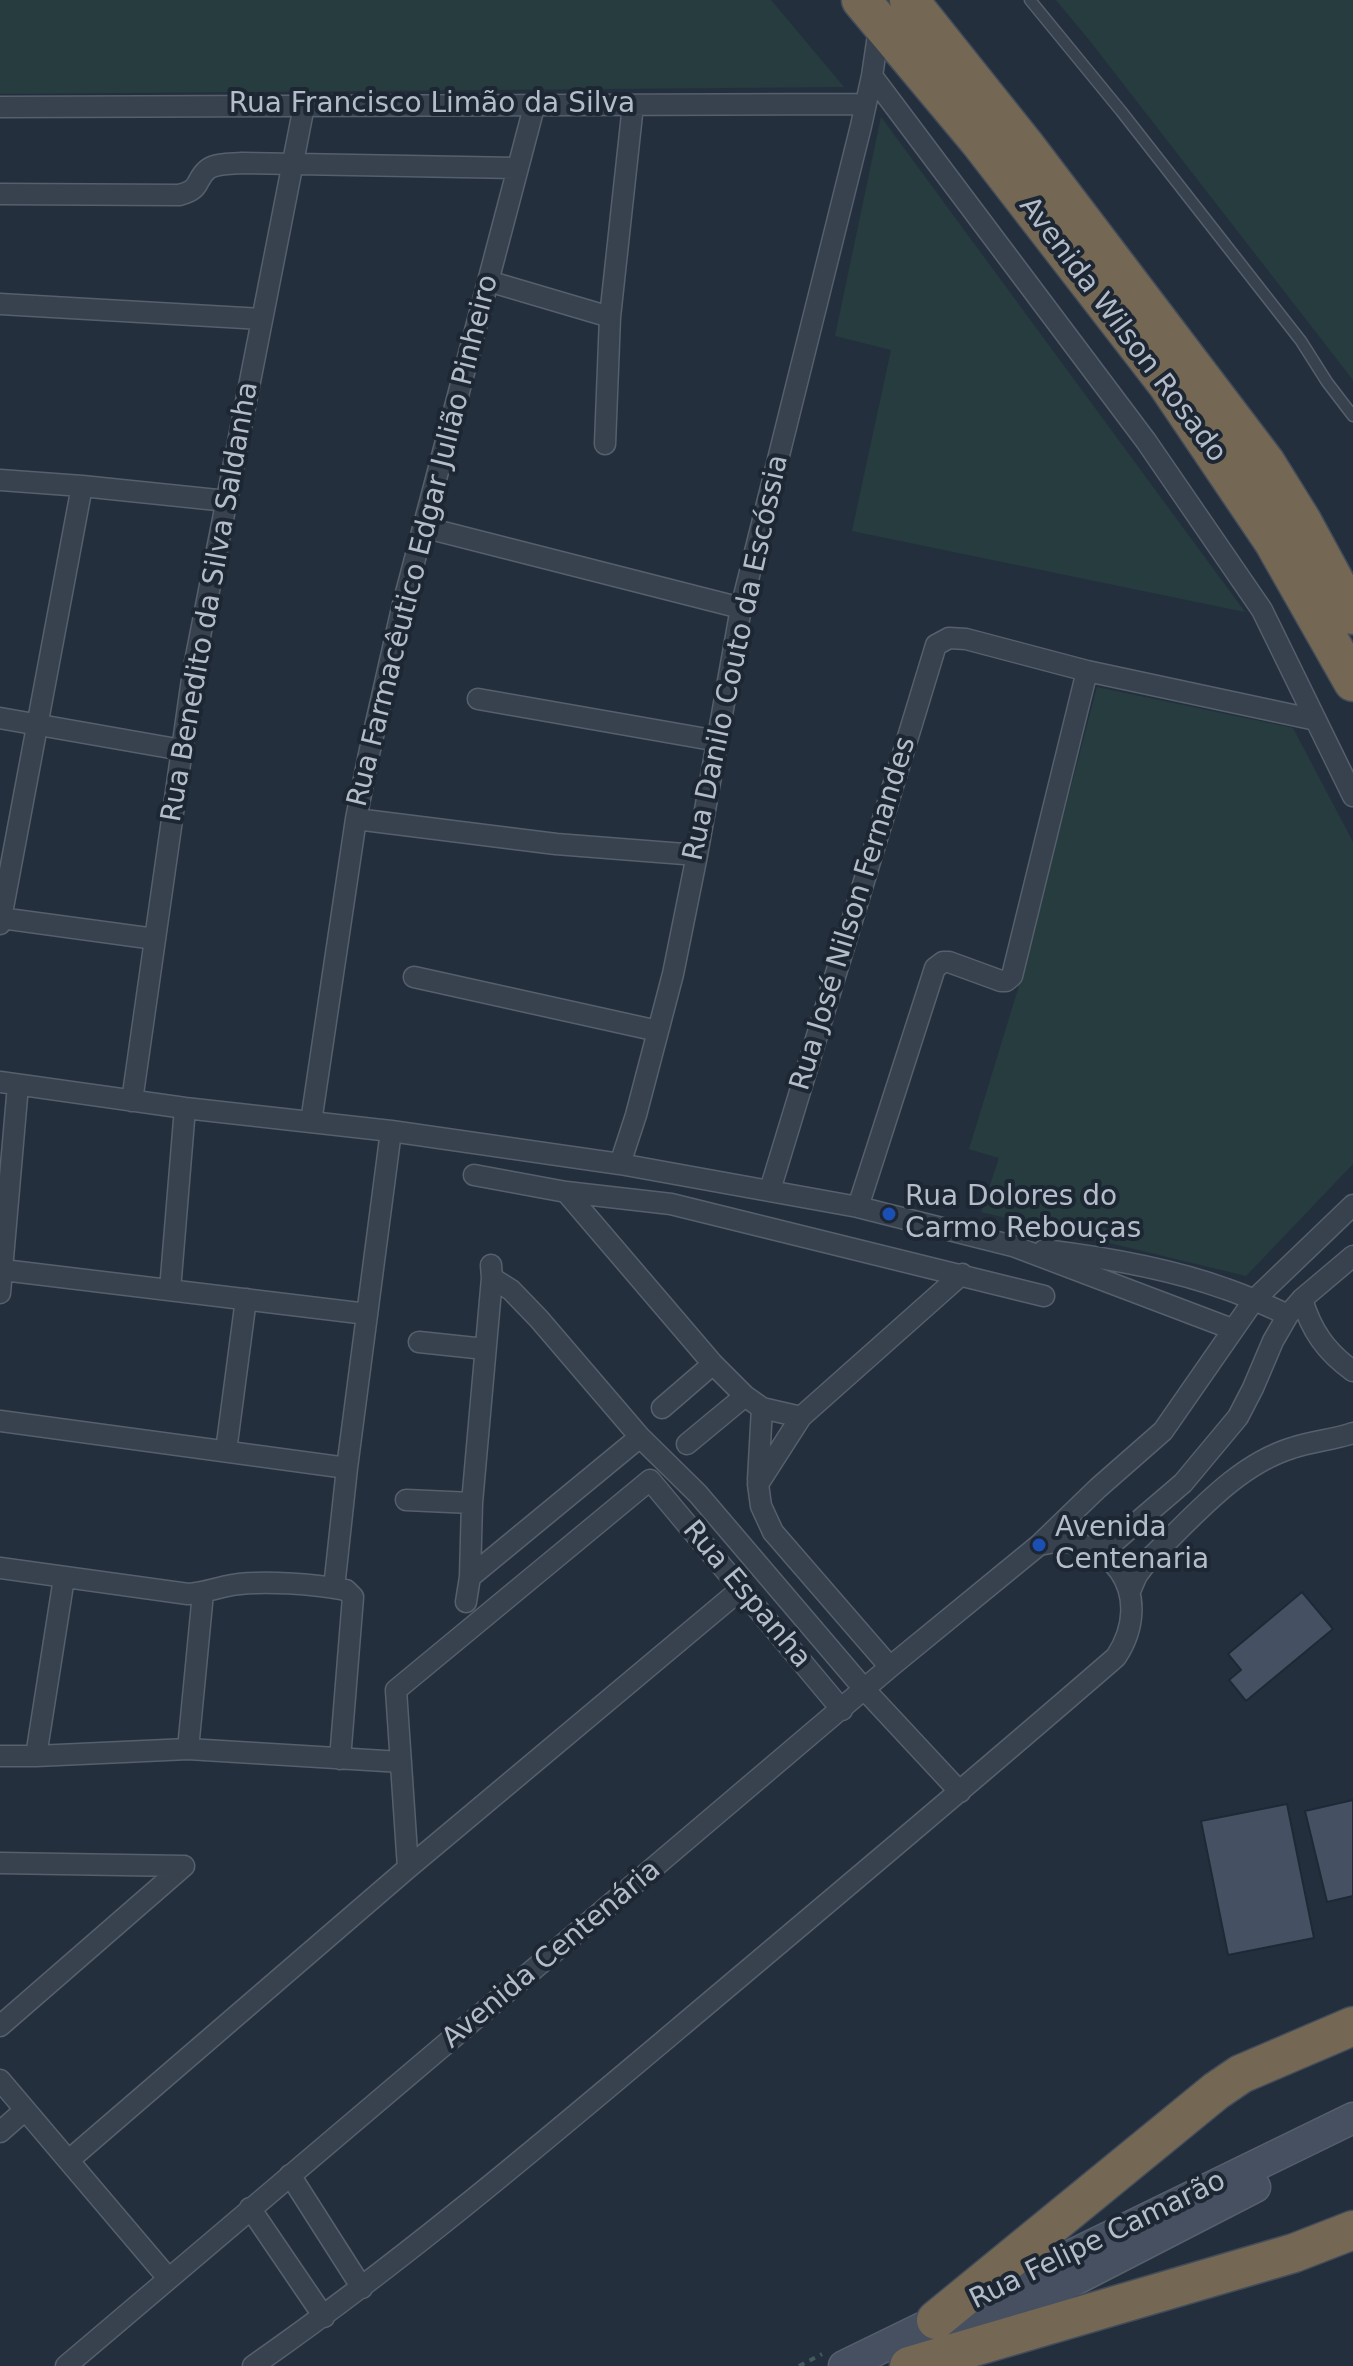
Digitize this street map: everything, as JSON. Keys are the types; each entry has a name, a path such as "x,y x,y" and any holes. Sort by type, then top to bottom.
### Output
{"highway":[{"name":"Avenida Wilson Rosado","path":"883,7 1042,167 1266,463 1302,521 1353,615"},
{"name":"Avenida Wilson Rosado","path":"883,7 988,153 1176,395 1273,541 1353,682"},
{"path":"936,2320 1216,2091 1241,2074 1353,2026"},
{"path":"909,2366 1271,2261 1353,2230"}],"main road":[{"name":"Rua Felipe Camarão","path":"844,2366 1353,2118"},
{"name":"Rua Felipe Camarão","path":"909,2366 1353,2137"}],"street":[{"name":"Rua Danilo Couto da Escóssia","path":"620,1164 673,974 741,608 861,126 883,7"},
{"path":"872,76 1146,441 1245,584 1262,610 1353,796"},
{"name":"Rua Francisco Limão da Silva","path":"0,107 864,104"},
{"path":"605,444 610,317 633,105"},
{"name":"Rua Benedito da Silva Saldanha","path":"132,1101 193,672 304,106"},
{"name":"Rua Farmacêutico Edgar Julião Pinheiro","path":"311,1122 356,819 399,623 534,107"},
{"path":"0,194 179,195 195,189 204,175 218,165 242,163 517,168"},
{"path":"488,281 610,317"},
{"path":"0,304 262,319"},
{"path":"0,480 227,501"},
{"path":"82,486 0,920 155,939"},
{"path":"423,527 741,608"},
{"name":"Rua José Nilson Fernandes","path":"770,1190 936,645 949,638 966,639 1087,671"},
{"path":"858,1207 932,972 938,964 949,962 1001,981 1010,978 1087,671 1316,720"},
{"path":"478,699 718,741"},
{"path":"0,718 182,750"},
{"path":"356,819 596,849 697,855"},
{"path":"414,977 658,1031"},
{"path":"0,1293 9,1084 391,1131 620,1164 858,1207 1013,1246 1232,1329"},
{"path":"170,1290 185,1108"},
{"path":"340,1759 347,1468 391,1131"},
{"path":"474,1175 566,1192 671,1204 1044,1296"},
{"path":"566,1192 713,1364 745,1396 762,1408 801,1417"},
{"name":"Avenida Centenária","path":"66,2366 890,1667 1039,1545 1163,1431 1254,1300 1353,1205"},
{"path":"1013,1246 1088,1255 1204,1282 1288,1315"},
{"path":"1095,1549 1114,1542 1183,1483 1238,1417 1288,1315 1302,1299 1353,1256"},
{"path":"3,1270 367,1314"},
{"path":"466,1602 491,1272 539,1319 640,1437 698,1494 865,1690 960,1792"},
{"path":"758,1484 801,1417 962,1274"},
{"path":"226,1451 246,1299"},
{"path":"1302,1299 1315,1334 1353,1371"},
{"path":"419,1342 485,1349"},
{"path":"662,1408 713,1364"},
{"path":"687,1444 745,1396"},
{"path":"762,1408 758,1484 761,1506 773,1532 890,1667"},
{"path":"0,1421 347,1468"},
{"path":"1130,1591 1149,1559 1238,1476 1264,1459 1291,1448 1353,1433"},
{"path":"470,1577 640,1437"},
{"name":"Rua Espanha","path":"401,1762 396,1690 650,1480 842,1710"},
{"path":"1183,1483 1202,1508"},
{"path":"406,1500 472,1503"},
{"path":"253,2366 324,2317 487,2190 1116,1657 1124,1645 1133,1605 1130,1591 1117,1567 1095,1549 1067,1541 1039,1545"},
{"path":"773,1584 800,1562"},
{"path":"0,1568 188,1594 259,1583 344,1593"},
{"path":"36,1756 64,1578"},
{"path":"69,2160 408,1868 740,1590"},
{"path":"188,1749 203,1593"},
{"path":"0,1756 188,1749 401,1762 408,1868"},
{"path":"0,1863 184,1866 0,2026"},
{"path":"0,2080 168,2278"},
{"path":"0,2132 25,2110"},
{"path":"290,2175 362,2288"},
{"path":"250,2208 324,2317"}],"lane":[{"path":"1030,0 1301,341 1353,416"}],"green space":[{"path":"0,0 771,0 844,87 0,94"},
{"path":"1056,0 1353,0 1353,380 1090,41"},
{"path":"881,117 1245,612 852,531 891,350 835,336"},
{"path":"1097,687 1293,728 1353,842 1353,1164 1246,1276 981,1212 999,1158 969,1149 1018,989"}],"building":[{"path":"1302,1592 1333,1629 1246,1701 1229,1680 1241,1670 1228,1654"},
{"path":"1353,1800 1353,1896 1327,1902 1305,1811"},
{"path":"1287,1804 1314,1938 1228,1955 1201,1821"}],"place":[{"name":"Rua Dolores do Carmo Rebouças","path":"889,1214"},
{"name":"Avenida Centenaria","path":"1039,1545"}]}
